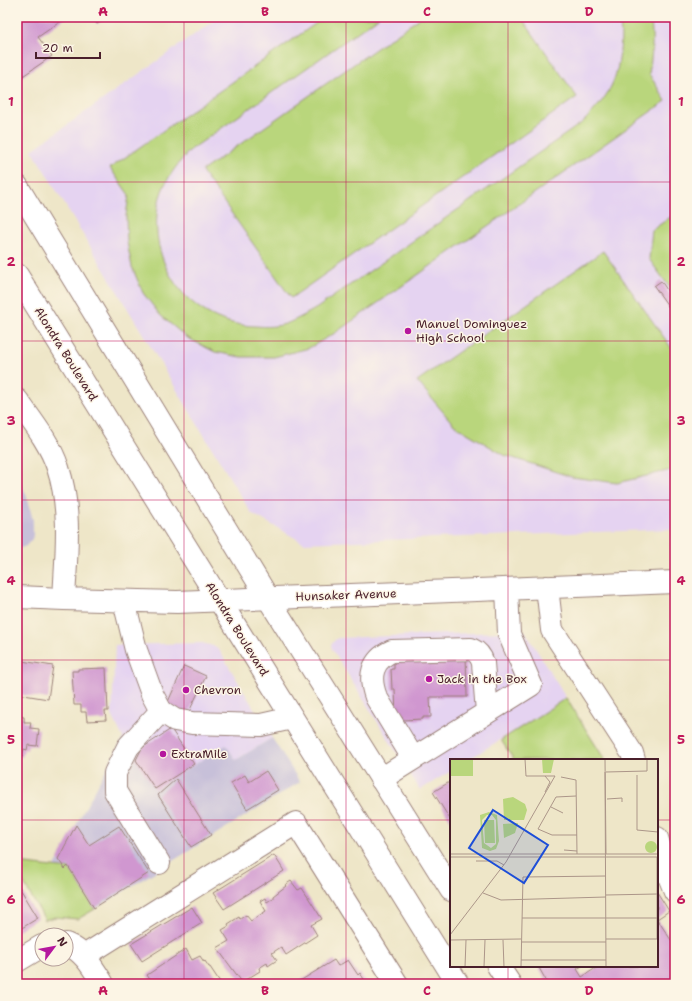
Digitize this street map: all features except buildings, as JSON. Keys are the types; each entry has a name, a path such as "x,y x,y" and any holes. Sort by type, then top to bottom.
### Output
{"main road":[{"path":"17,186 268,598 450,888"},
{"name":"Alondra Boulevard","path":"17,275 292,718 450,965"},
{"path":"17,400 45,440 58,467 65,496 67,527 64,599"},
{"name":"Hunsaker Avenue","path":"17,597 177,602 675,582"},
{"path":"547,587 552,630 632,753 634,759"},
{"path":"381,779 530,685 509,634 507,589"},
{"path":"124,601 136,650 152,694 161,711 175,720 192,723 262,725 292,718"},
{"path":"413,758 373,690 371,676 373,670 376,663 386,654 392,651 471,649 476,651 481,656 483,663 487,712"},
{"path":"159,863 115,791 115,773 128,748 161,711"},
{"path":"84,956 296,823 397,984"},
{"path":"658,843 675,891"},
{"path":"74,948 84,956 103,984"},
{"path":"17,961 34,951"},
{"path":"499,967 510,984"}],"shaded area":[{"name":"Manuel Dominguez High School","path":"219,17 675,17 675,529 304,543 251,513 32,150"},
{"path":"17,475 26,494 33,520 32,539 26,546 21,548 17,548"},
{"path":"525,631 566,698 470,759 450,759 450,772 420,790 332,649 331,645 338,638"},
{"path":"202,643 213,646 219,650 272,738 236,760 226,745 155,789 123,738 112,715 115,645"},
{"path":"123,738 155,789 226,745 236,760 272,738 300,782 95,909 70,869 55,867"}],"green space":[{"path":"325,17 379,17 189,151 169,177 162,191 158,206 157,229 160,250 168,271 179,288 194,304 212,315 232,323 259,326 280,325 288,323 317,308 583,122 604,98 616,73 621,38 618,17 650,17 652,46 649,74 666,101 335,333 309,348 274,357 241,357 215,352 186,337 160,315 143,293 132,267 127,242 126,216 129,195 110,168"},
{"path":"421,17 521,17 577,97 291,298 202,171"},
{"path":"675,214 675,295 649,259 652,230"},
{"path":"603,251 675,353 675,469 617,483 572,477 504,455 454,425 417,381"},
{"path":"566,698 604,759 513,759 501,740"},
{"path":"17,863 70,869 95,909 78,919 55,917 45,920 17,872"}],"place":[{"name":"Manuel Dominguez High School","path":"408,331"},
{"name":"Jack in the Box","path":"429,679"},
{"name":"Chevron","path":"186,690"},
{"name":"ExtraMile","path":"163,754"}]}
